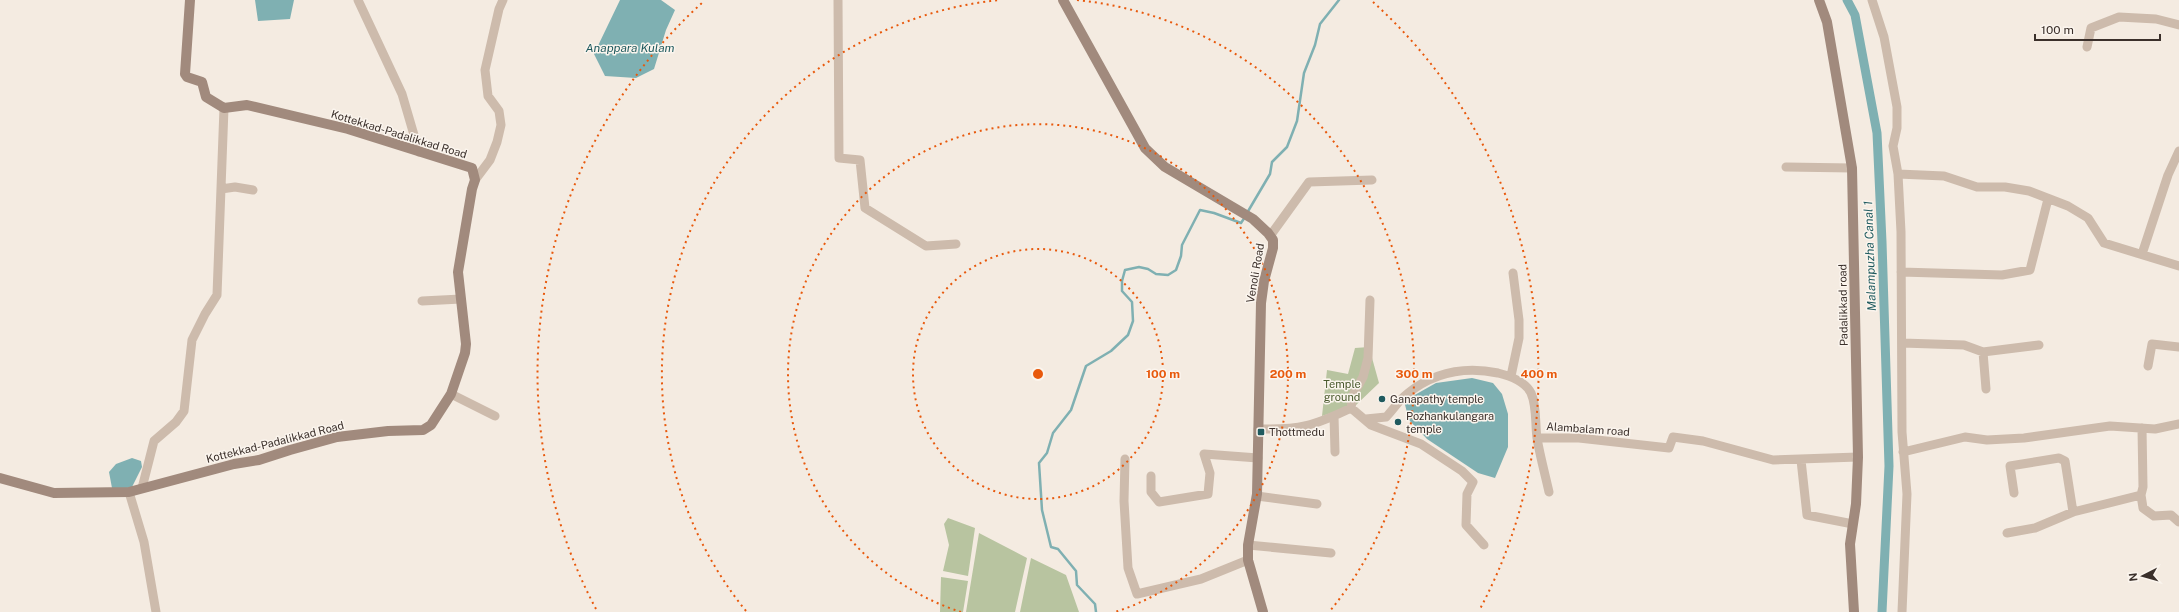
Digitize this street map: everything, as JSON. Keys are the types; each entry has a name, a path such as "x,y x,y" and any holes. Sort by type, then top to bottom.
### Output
{"street":[{"path":"142,488 154,441 176,422 184,411 192,340 205,314 217,295 224,108 206,97 202,82 187,77 185,74 190,0"},
{"path":"358,0 402,94 419,152"},
{"path":"475,180 490,160 497,142 501,124 499,111 488,96 485,70 499,9 503,0"},
{"path":"838,0 839,158 860,160 865,208 926,246 956,244"},
{"name":"Venoli Road","path":"1063,0 1145,148 1165,168 1253,219 1270,236 1273,248 1264,281 1261,303 1257,496 1248,545 1248,560 1263,612"},
{"name":"Padalikkad road","path":"1819,0 1827,22 1852,168 1858,457 1850,544 1854,612"},
{"path":"1872,0 1884,37 1897,107 1897,128 1893,146 1898,174 1901,272 1903,452 1907,494 1902,612"},
{"path":"2087,46 2091,28 2119,17 2156,19 2179,25"},
{"name":"Kottekkad-Padalikkad Road","path":"0,478 54,493 129,492 234,464 259,460 337,437 388,431 423,430 431,426 437,418 451,394 462,364 466,344 458,272 472,189 475,180 472,168 348,129 246,105 224,108"},
{"path":"2142,254 2168,175 2179,151"},
{"path":"1786,166 1852,168"},
{"path":"1898,174 1944,176 1977,187 2005,187 2029,191 2068,206 2088,218 2104,243 2179,266"},
{"path":"1270,236 1309,182 1372,180"},
{"path":"221,189 235,187 253,190"},
{"path":"1901,272 2002,275 2030,270 2048,199"},
{"path":"1511,376 1519,338 1519,320 1513,273"},
{"path":"422,301 461,299"},
{"path":"1351,408 1353,395 1363,377 1368,358 1370,300"},
{"path":"1902,344 1964,345 1983,352 2039,345"},
{"path":"2148,366 2152,344 2179,347"},
{"path":"1983,352 1986,389"},
{"name":"Alambalam road","path":"1386,417 1406,395 1435,377 1457,370 1489,372 1511,376 1525,385 1531,392 1534,402 1537,438 1579,438 1669,448 1673,437 1703,441 1773,460 1858,457"},
{"path":"451,394 495,416"},
{"path":"1258,429 1288,430 1306,427 1351,408"},
{"path":"1351,408 1366,419 1370,425 1421,444 1462,471 1473,482 1467,494 1466,526 1484,545"},
{"path":"1334,416 1335,452"},
{"path":"1366,419 1386,417 1384,429"},
{"path":"1903,452 1965,437 1987,440 2024,438 2110,426 2155,429 2179,424"},
{"path":"2142,428 2143,487 2141,495 2143,508 2154,516 2171,515 2179,522"},
{"path":"1537,438 1549,492"},
{"path":"1151,476 1152,492 1159,502 1208,494 1210,473 1204,454 1258,458"},
{"path":"2014,493 2010,466 2059,458 2065,461 2074,512"},
{"path":"1125,459 1124,501 1128,568 1137,594 1201,579 1248,560"},
{"path":"1801,460 1807,515 1853,524"},
{"path":"129,492 144,542 156,612"},
{"path":"2007,533 2035,528 2074,512 2141,495"},
{"path":"1257,496 1317,504"},
{"path":"1248,545 1331,553"}],"green space":[{"name":"Temple ground","path":"1369,347 1379,383 1356,405 1322,416 1327,370 1348,374 1355,348"},
{"path":"948,518 975,528 968,576 943,571 949,545 944,524"},
{"path":"979,533 1027,558 1015,612 966,612"},
{"path":"1031,558 1066,575 1079,612 1020,612"},
{"path":"941,577 968,581 963,612 940,612"}],"water":[{"path":"255,0 294,0 290,19 258,21"},
{"name":"Anappara Kulam","path":"620,0 661,0 675,10 666,30 654,69 636,78 605,76 594,54"},
{"path":"1472,378 1493,383 1502,394 1508,414 1508,447 1495,478 1478,473 1427,439 1409,420 1404,401 1436,383"},
{"path":"132,458 141,461 142,467 131,489 112,488 109,472 116,464"}],"waterway":[{"path":"1247,213 1270,174 1272,162 1287,147 1297,121 1304,73 1315,45 1320,24 1339,0"},
{"name":"Malampuzha Canal 1","path":"1847,0 1855,15 1877,133 1889,466 1882,612"},
{"path":"1096,612 1095,604 1077,585 1076,571 1058,549 1051,547 1042,510 1039,463 1047,453 1053,433 1071,410 1086,366 1111,351 1128,335 1133,321 1132,302 1122,291 1122,281 1125,270 1139,267 1148,269 1156,274 1168,275 1176,270 1181,256 1182,245 1200,210 1214,213 1241,223 1245,217"}],"place":[{"name":"Ganapathy temple","path":"1382,399"},
{"name":"Pozhankulangara temple","path":"1398,422"},
{"name":"Thottmedu","path":"1261,432"}]}
